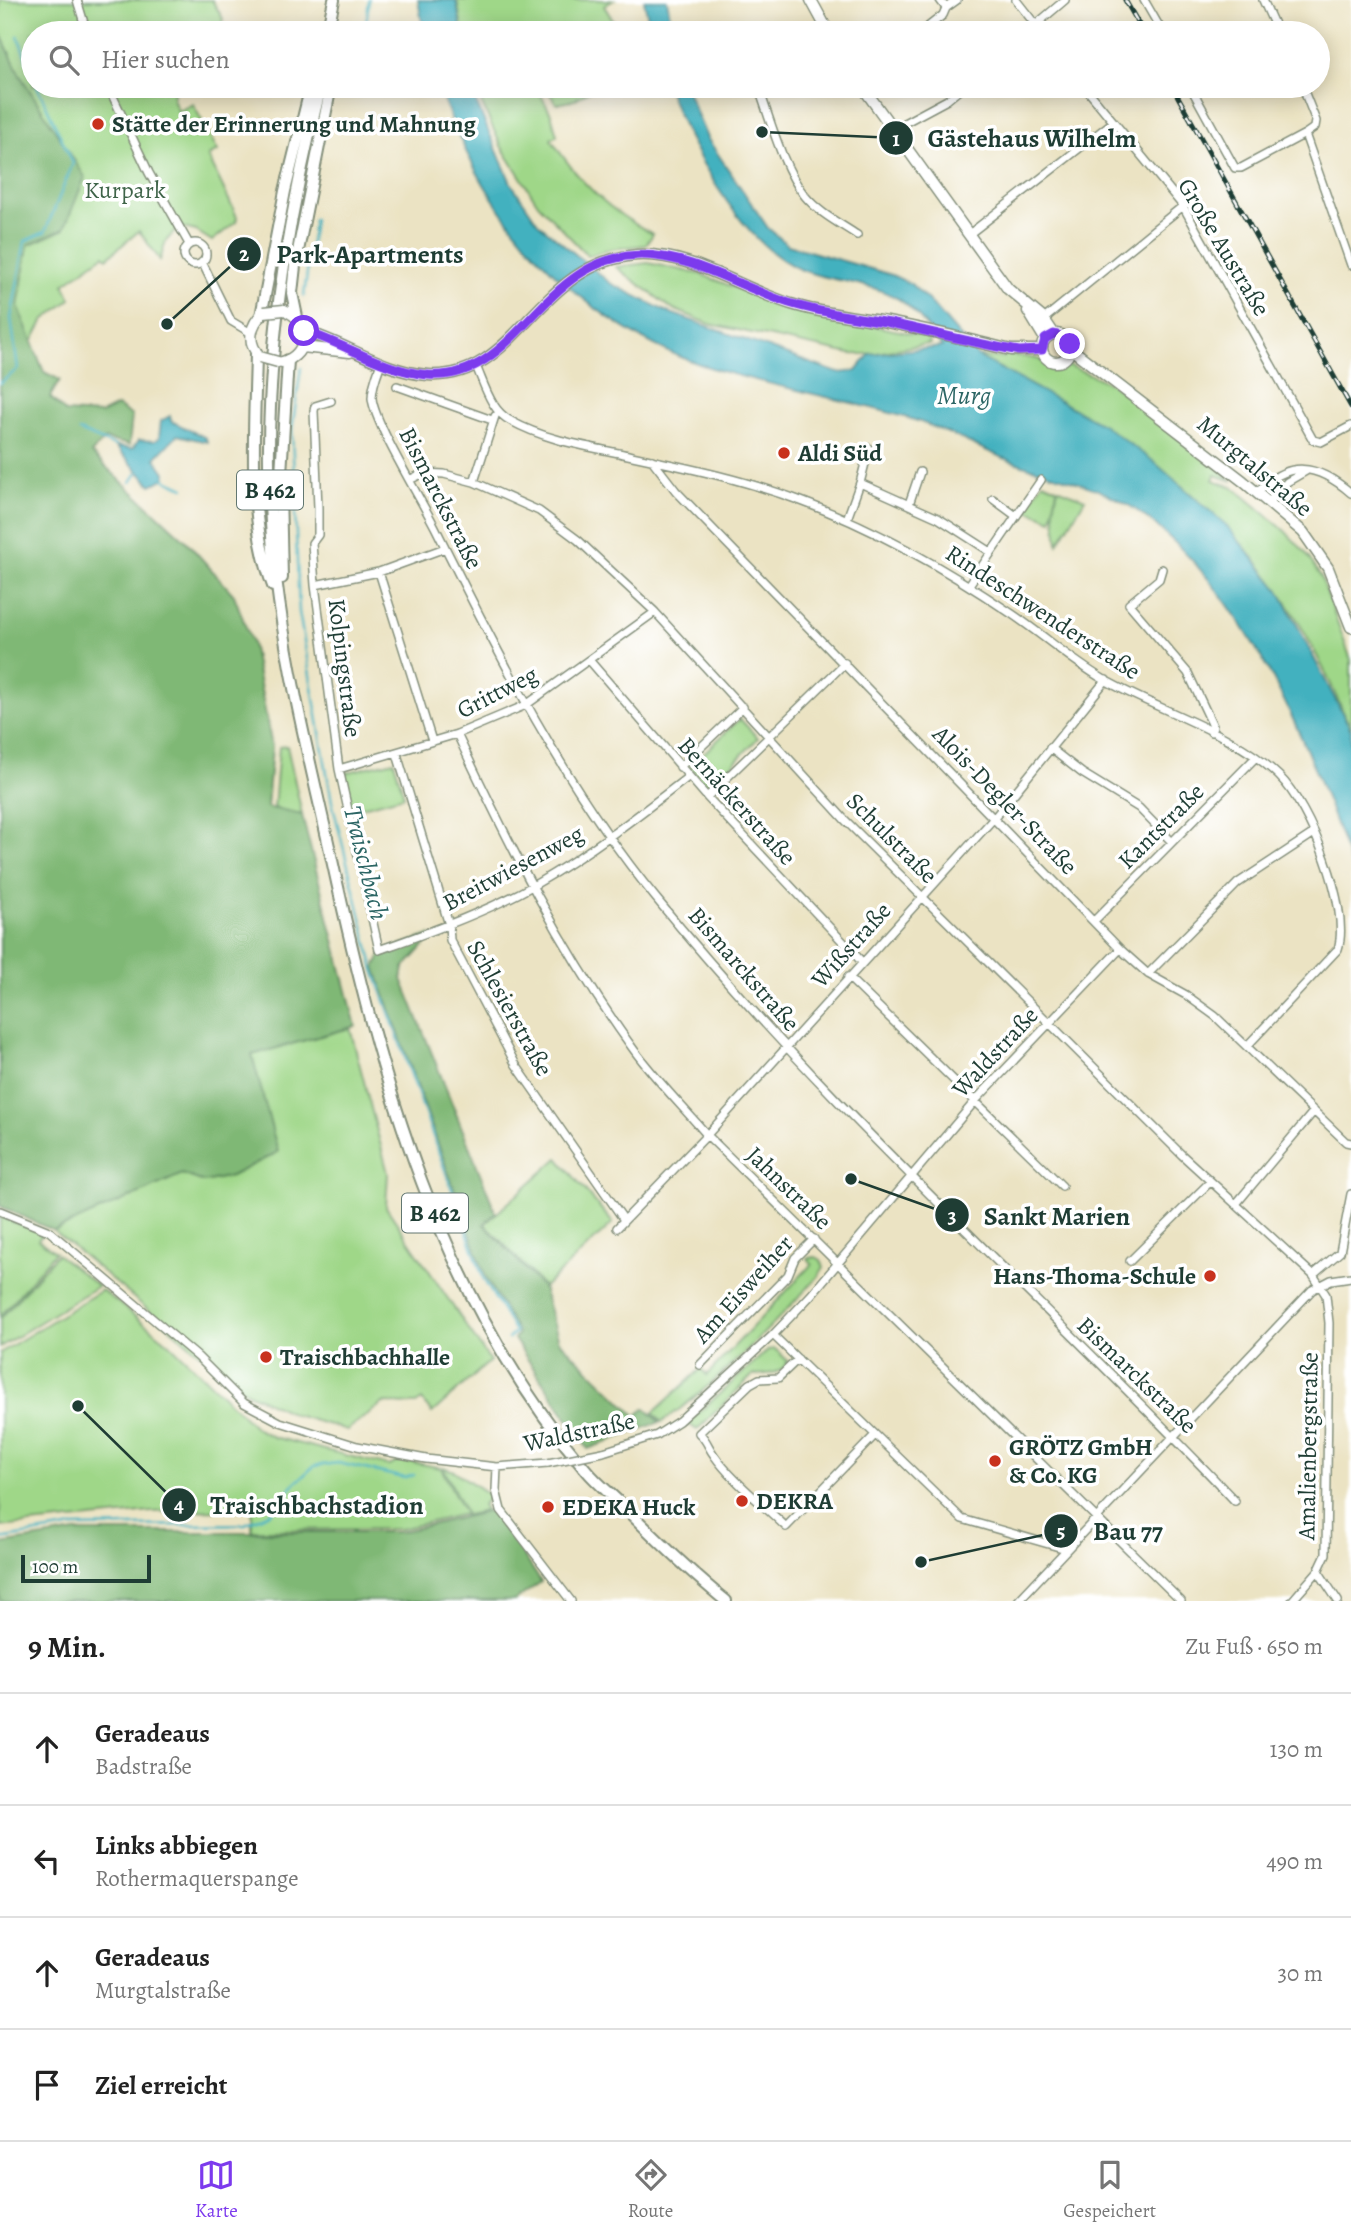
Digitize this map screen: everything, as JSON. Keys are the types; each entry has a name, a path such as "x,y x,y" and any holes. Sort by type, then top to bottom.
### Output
{"main road":[{"path":"330,21 334,0"},
{"path":"337,21 341,0"},
{"path":"262,314 285,191 308,98"},
{"name":"B 462","path":"318,98 285,249 274,334 270,492 279,602 304,741 359,982 386,1079 450,1249 478,1309 541,1412 589,1473 687,1569 726,1601"},
{"path":"297,317 292,293 295,266 329,98"},
{"path":"258,354 255,455 259,531 270,578 279,602"},
{"path":"279,602 283,573 280,490 283,361"}],"street":[{"path":"77,0 83,21"},
{"path":"811,0 823,21"},
{"path":"940,0 946,8"},
{"path":"935,21 957,0"},
{"path":"1016,0 1032,21"},
{"path":"1040,21 1065,0"},
{"path":"1144,0 1156,21"},
{"path":"1263,0 1273,21"},
{"path":"114,98 149,173 189,244"},
{"path":"763,98 792,174 804,195 820,211 857,234"},
{"name":"Murgtalstraße","path":"871,98 1008,289 1049,336 1065,337 1070,348 1094,369 1149,406 1269,502 1303,533 1320,553 1351,626"},
{"path":"893,129 949,98"},
{"name":"Große Austraße","path":"1094,98 1183,206 1313,440 1321,442 1351,426"},
{"path":"1197,98 1235,168 1311,131 1316,121 1307,98"},
{"path":"968,235 1113,122"},
{"path":"1305,134 1351,265"},
{"path":"1044,319 1183,206"},
{"path":"196,242 205,248 206,254 202,262 196,265 186,261 183,253 189,244 196,242"},
{"path":"202,262 231,321 251,333 258,354 283,361 302,347 327,348 429,375 476,366 493,355 546,299 591,266 621,257 658,256 699,268 795,305 1019,351 1042,350 1049,336"},
{"name":"Murgtalstraße","path":"1026,307 1044,319 1049,336"},
{"path":"251,333 262,314 284,310 297,317 304,331 302,347"},
{"path":"304,331 329,338 376,361"},
{"path":"1065,359 1070,348"},
{"name":"Murgtalstraße","path":"1042,350 1052,362 1065,359 1094,369"},
{"name":"Bismarckstraße","path":"376,361 372,401 526,705 611,837 654,896 786,1045 910,1177 1174,1437 1235,1502"},
{"path":"474,482 492,420 498,413 476,366"},
{"path":"397,386 492,420"},
{"name":"Kolpingstraße","path":"331,401 315,406 314,411 318,508 318,535 312,543 315,585 339,769 379,950"},
{"name":"Rindeschwenderstraße","path":"498,413 528,430 552,438 768,489 847,519 969,585 1105,680 1211,732 1255,758 1281,778 1298,800 1339,894 1344,937"},
{"path":"847,519 869,448"},
{"name":"Alois-Degler-Straße","path":"652,460 677,491 1120,949 1148,974 1186,995 1247,1046 1346,1142 1351,1143"},
{"path":"1269,502 1287,482 1307,471"},
{"path":"1257,493 1279,472 1307,471 1326,475 1351,493"},
{"path":"909,504 920,472"},
{"name":"Schulstraße","path":"411,479 424,473 444,474 474,482 539,511 579,540 655,612 844,819 1210,1182 1313,1275 1319,1285"},
{"path":"969,585 1041,480"},
{"path":"859,483 909,504 991,552"},
{"path":"992,499 1016,516"},
{"path":"315,585 379,572 445,548"},
{"path":"1163,569 1159,579 1129,604 1188,673 1213,726 1211,732"},
{"path":"379,572 432,741"},
{"name":"Grittweg","path":"339,769 397,754 457,734 526,705 655,612"},
{"name":"Bernäckerstraße","path":"590,661 688,777 862,961"},
{"path":"707,797 845,663"},
{"name":"Wißstraße","path":"617,1228 707,1135 995,817 1105,680"},
{"path":"680,767 743,707"},
{"name":"Jahnstraße","path":"457,734 492,808 534,885 594,990 635,1051 707,1135 1181,1601"},
{"path":"1050,748 1082,773 1139,808 1172,842"},
{"name":"Schlesierstraße","path":"397,754 449,925 450,940 467,975 516,1065 624,1220"},
{"name":"Kantstraße","path":"1094,921 1255,758"},
{"name":"Breitwiesenweg","path":"379,950 449,925 534,885 611,837 688,777"},
{"path":"1148,974 1238,883 1314,833"},
{"path":"1247,1046 1338,949 1344,937 1351,944"},
{"name":"Waldstraße","path":"0,1211 49,1231 198,1357 244,1403 280,1422 357,1446 497,1467 548,1463 603,1452 657,1435 678,1421 773,1335 811,1295 836,1262 976,1100 1120,949"},
{"path":"848,977 1062,1186"},
{"path":"1236,1204 1314,1111"},
{"path":"1130,1261 1210,1182"},
{"path":"1313,1275 1340,1252 1351,1194"},
{"name":"Am Eisweiher","path":"700,1365 788,1275 795,1258 814,1239"},
{"path":"1018,1601 1319,1285 1348,1277"},
{"name":"Amalienbergstraße","path":"1319,1285 1326,1295 1329,1335 1326,1554 1318,1571 1338,1601"},
{"path":"773,1335 962,1519 1066,1549"},
{"path":"798,1359 778,1378 759,1378 750,1384 699,1433 708,1441 714,1455 786,1527 874,1435"},
{"path":"497,1467 496,1490 501,1510 571,1601"},
{"path":"1292,1601 1318,1571"}],"green space":[{"name":"Kurpark","path":"0,0 212,0 223,19 21,21 21,78 0,33"},
{"path":"457,0 614,0 604,6 613,21 461,21"},
{"path":"0,33 21,77 21,98 35,98 85,177 64,229 28,245 18,306 44,372 60,380 50,397 65,412 101,414 117,406 132,416 129,445 105,439 91,453 186,541 234,595 252,643 272,747 267,807 302,815 356,1026 252,1055 278,1152 231,1176 204,1182 182,1174 54,1231 0,1206"},
{"name":"Kurpark","path":"27,98 173,98 178,111 193,104 218,151 208,156 237,217 236,222 212,241 196,231 179,227 166,241 160,260 139,231 107,258 104,255 64,284 71,299 44,320 31,344 18,306 28,245 64,229"},
{"path":"479,98 542,98 551,114 557,135 551,139 572,168 608,205 653,234 646,245 611,249 588,256 538,204 501,146"},
{"path":"553,98 577,98 574,100 557,104"},
{"path":"648,263 700,274 787,308 928,337 930,344 870,354 850,354 710,324 671,308 616,267"},
{"path":"1007,354 1038,359 1050,367 1068,365 1112,384 1233,481 1215,475 1213,480 1233,487 1284,530 1305,552 1321,577 1351,660 1351,730 1308,639 1277,588 1247,550 1214,515 1141,455 1061,403 977,356 1003,358"},
{"path":"1043,482 1057,488 1052,520 1025,509"},
{"path":"1058,488 1085,499 1058,544 1054,508"},
{"path":"740,719 758,738 709,789 690,766"},
{"path":"287,746 302,814 274,808 279,747"},
{"path":"394,761 404,796 351,810 344,773"},
{"path":"430,935 432,937 404,968 402,979 496,1213 484,1224 543,1288 559,1341 636,1416 645,1408 660,1422 588,1449 514,1339 518,1333 486,1278 375,967 383,951"},
{"path":"350,1028 388,1173 386,1207 490,1361 432,1413 422,1400 416,1404 383,1403 347,1430 295,1415 246,1392 54,1231 182,1174 204,1182 231,1176 278,1152 251,1055"},
{"path":"558,1158 613,1223 544,1287 485,1224"},
{"path":"0,1217 43,1233 38,1240 55,1252 0,1317"},
{"path":"57,1254 98,1286 0,1347 0,1319"},
{"path":"816,1257 824,1267 817,1278 724,1372 662,1422 653,1413 701,1369 707,1375 812,1264 807,1258"},
{"path":"102,1290 169,1343 257,1429 273,1437 389,1466 402,1460 441,1468 465,1514 400,1529 252,1530 252,1510 257,1502 251,1509 152,1512 0,1527 0,1353"},
{"path":"775,1349 788,1361 782,1369 753,1375 697,1430 687,1423 768,1350"},
{"path":"443,1467 454,1471 491,1496 482,1505 485,1511 466,1515"},
{"path":"494,1510 541,1582 514,1601 0,1601 0,1544 76,1532 400,1532"}],"water":[{"path":"418,0 456,0 460,21 422,21"},
{"path":"644,0 667,0 671,21 648,21"},
{"name":"Murg","path":"443,98 474,98 511,183 538,223 610,283 665,311 838,373 856,371 870,354 942,347 902,301 883,291 793,266 753,234 734,211 701,160 672,98 690,98 707,138 768,228 788,245 892,275 911,284 977,356 1104,425 1153,461 1226,525 1279,590 1351,730 1351,866 1294,721 1243,626 1212,584 1178,545 1139,512 1093,488 1009,460 921,422 715,369 653,344 595,308 544,263 502,212 458,135"},
{"path":"170,416 171,421 206,438 207,442 177,435 155,458 166,474 164,479 151,485 115,446 132,449 139,440 154,441 159,438 161,421"}],"waterway":[{"name":"Traischbach","path":"366,21 369,0"},
{"path":"18,36 21,44"},
{"path":"0,383 18,369 11,318 25,241 45,232 73,163 43,98"},
{"name":"Traischbach","path":"304,296 314,219"},
{"name":"Traischbach","path":"301,368 292,429 299,612 332,802 374,970 484,1280 515,1332 508,1339"},
{"path":"79,431 115,446"},
{"path":"131,482 137,473"},
{"path":"164,479 184,488"},
{"name":"Traischbach","path":"0,1539 74,1527 245,1524 272,1512 291,1487 314,1466 338,1463 405,1478 414,1475"}],"railway":[{"path":"1125,0 1137,21"},
{"path":"1179,98 1351,407"}],"place":[{"name":"Stätte der Erinnerung und Mahnung","path":"98,124"},
{"name":"Gästehaus Wilhelm","path":"762,132"},
{"name":"Park-Apartments","path":"167,324"},
{"name":"Aldi Süd","path":"784,453"},
{"name":"Sankt Marien","path":"851,1179"},
{"name":"Hans-Thoma-Schule","path":"1210,1276"},
{"name":"Traischbachhalle","path":"266,1357"},
{"name":"Traischbachstadion","path":"78,1406"},
{"name":"GRÖTZ GmbH & Co. KG","path":"995,1461"},
{"name":"DEKRA","path":"742,1501"},
{"name":"EDEKA Huck","path":"548,1507"},
{"name":"Bau 77","path":"921,1562"}],"route":[{"path":"304,331 329,338 380,363 407,372 429,375 460,372 493,355 546,299 576,275 606,261 638,255 679,261 769,297 820,311 886,322 1011,350 1042,350 1045,339 1054,334 1065,337 1070,344"}]}
